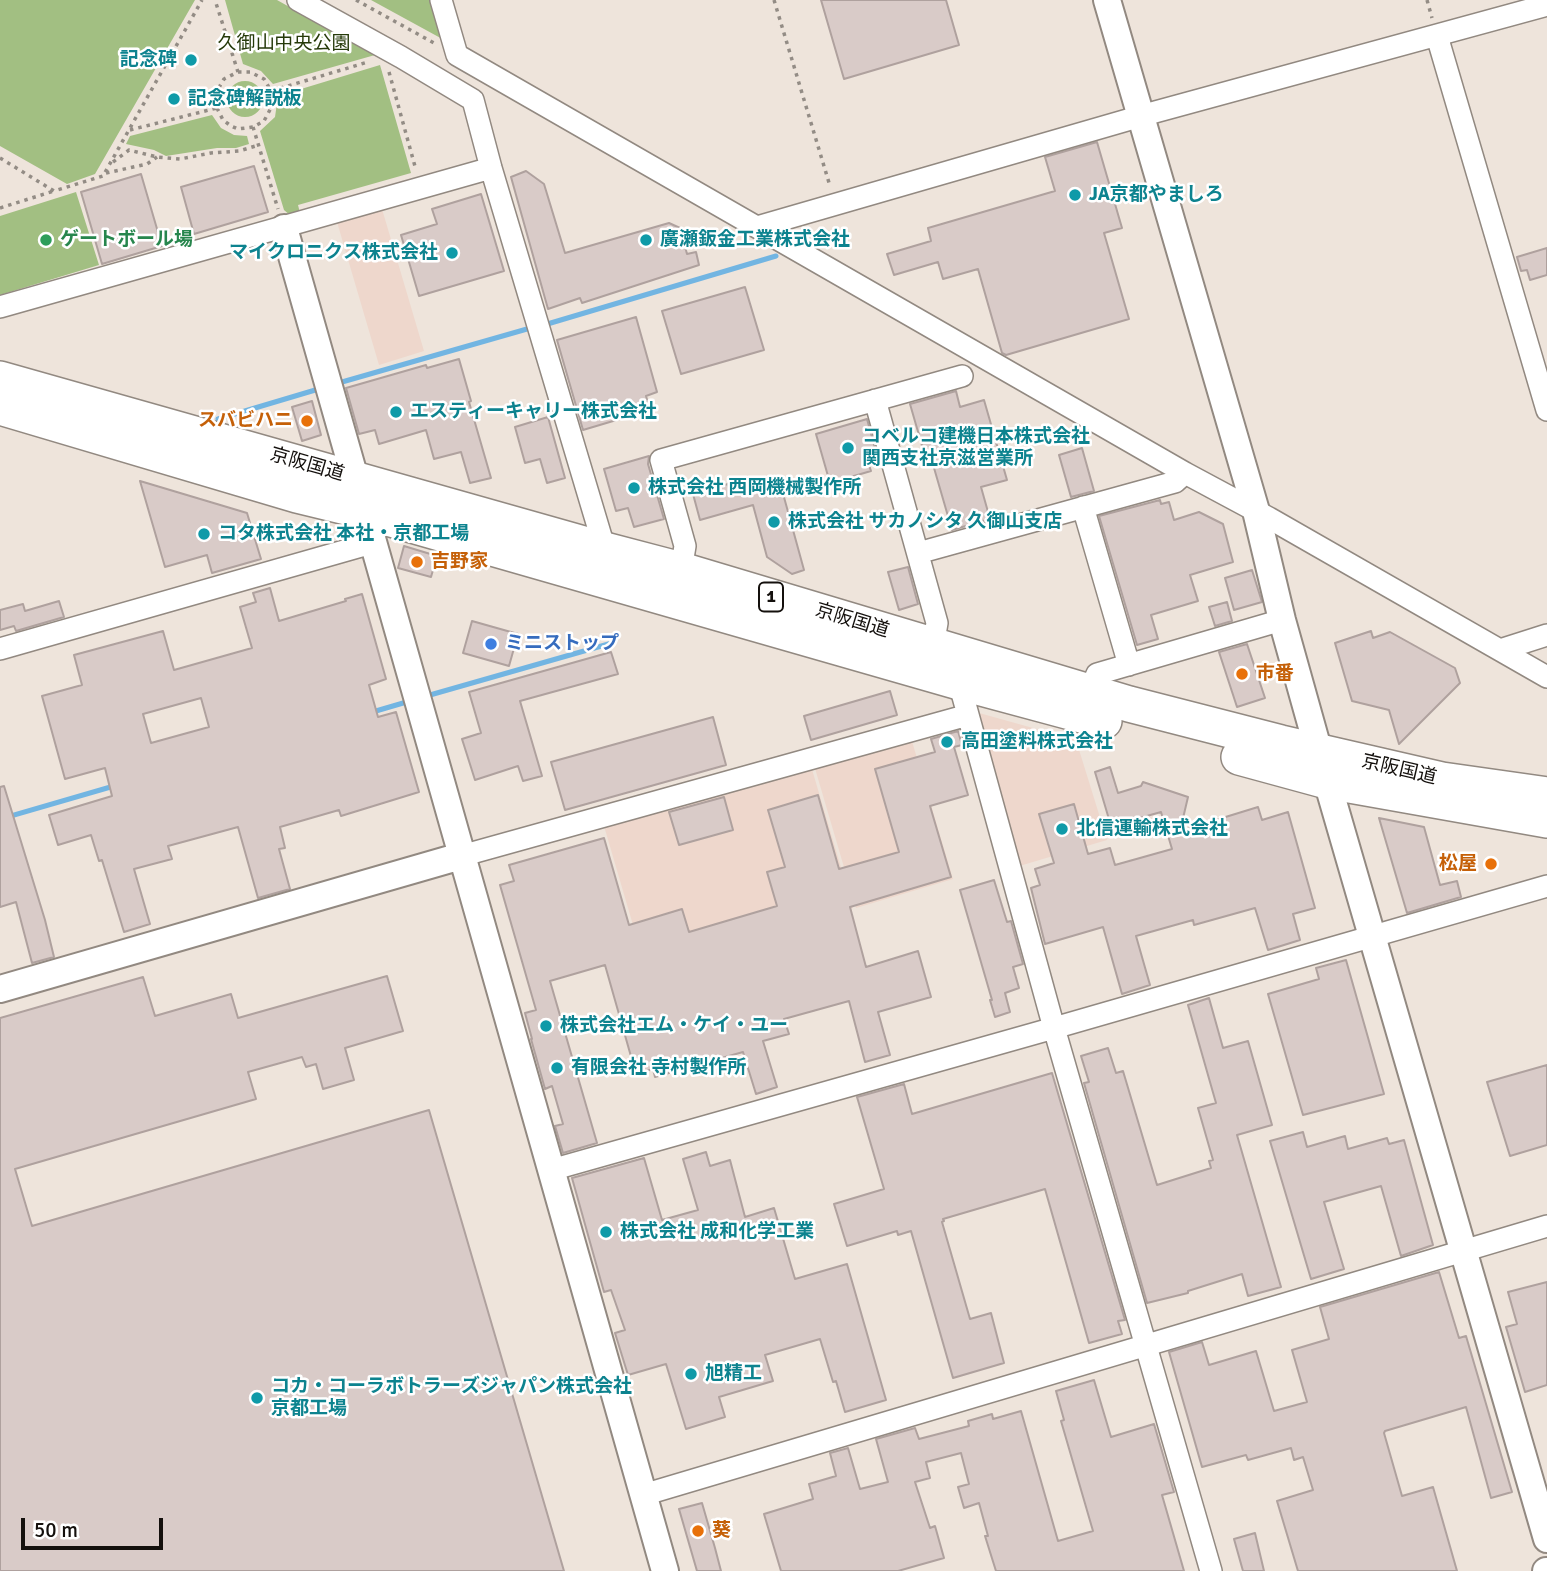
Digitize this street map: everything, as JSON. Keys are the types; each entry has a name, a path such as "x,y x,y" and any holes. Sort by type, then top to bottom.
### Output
{"highway":[{"name":"京阪国道","path":"0,379 363,511 606,550 1089,692 1230,730 1323,766 1547,795"},
{"name":"京阪国道","path":"0,407 296,495 363,511 959,681 1547,820"}],"street":[{"path":"298,0 473,100 491,169 606,550"},
{"path":"441,0 457,55 1185,473 1547,677"},
{"path":"1107,0 1256,511 1282,620 1323,766 1547,1539"},
{"path":"757,227 1547,5"},
{"path":"1437,36 1547,410"},
{"path":"0,307 491,169"},
{"path":"284,228 665,1571"},
{"path":"681,570 685,546 661,460 962,376"},
{"path":"875,400 937,623 933,646"},
{"path":"918,553 1175,482 1185,473"},
{"path":"1083,507 1129,665"},
{"path":"0,649 363,511"},
{"path":"1089,692 1097,674 1282,620"},
{"path":"1500,650 1547,635"},
{"path":"959,681 1054,1028 1211,1571"},
{"path":"0,989 461,856 968,715"},
{"path":"551,1170 1547,886"},
{"path":"643,1495 1547,1226"}],"path":[{"path":"0,208 103,176 202,0"},
{"path":"215,0 237,72"},
{"path":"356,0 457,55"},
{"path":"775,0 835,204"},
{"path":"271,90 372,61"},
{"path":"388,70 421,188"},
{"path":"237,72 250,72 264,79 271,90 272,106 264,121 253,127 238,129 231,126 223,120 217,108 217,91 225,79 237,72"},
{"path":"129,130 217,108"},
{"path":"253,127 284,228"},
{"path":"399,132 405,130"},
{"path":"109,166 129,150 180,159 239,151 259,145"},
{"path":"105,173 147,164 157,157"},
{"path":"0,158 54,191"}],"shaded area":[{"path":"382,209 424,351 379,365 337,222"},
{"path":"972,711 1076,740 1107,840 1016,867"},
{"path":"911,738 953,879 856,908 814,765"},
{"path":"811,766 853,908 645,966 604,826"}],"green space":[{"path":"0,0 195,0 95,174 67,184 0,146"},
{"name":"久御山中央公園","path":"225,0 277,0 375,55 273,84 261,71 243,64"},
{"path":"371,0 434,0 446,41"},
{"path":"380,65 411,173 298,205 300,213 291,216 284,210 260,131 275,117 278,96"},
{"path":"245,81 257,87 263,99 257,111 245,117 233,111 227,99 233,87"},
{"path":"212,115 221,128 234,135 247,136 249,144 166,156 154,150 126,144 130,136"},
{"name":"ゲートボール場","path":"76,192 99,265 0,295 0,216"}],"building":[{"path":"821,0 946,0 959,45 844,79"},
{"path":"1097,142 1122,228 1104,233 1129,319 1006,355 1002,353 978,269 943,279 938,262 894,275 887,254 931,241 928,228 1055,191 1045,157"},
{"path":"254,166 268,212 194,234 181,187"},
{"name":"廣瀬鈑金工業株式会社","path":"526,171 544,184 565,253 669,223 680,228 687,254 696,252 699,265 582,303 580,298 548,309 511,177"},
{"path":"141,174 162,246 102,264 81,192"},
{"name":"マイクロニクス株式会社","path":"481,194 504,271 419,296 401,235 437,224 432,209"},
{"path":"1547,248 1547,275 1530,280 1527,270 1521,271 1517,257"},
{"path":"745,287 764,350 681,374 662,311"},
{"path":"636,317 657,392 646,396 650,410 583,430 557,340"},
{"path":"459,359 491,478 470,483 461,452 434,459 426,430 379,444 375,430 359,434 346,388 426,365 427,368"},
{"path":"956,391 960,407 984,400 1007,480 981,487 990,519 952,530 932,461 927,463 910,404"},
{"name":"スバビハニ","path":"312,401 321,435 302,441 292,407"},
{"path":"548,417 565,478 547,483 540,459 525,463 515,427"},
{"name":"コベルコ建機日本株式会社 関西支社京滋営業所","path":"867,419 879,463 869,465 871,471 830,483 816,434"},
{"path":"1082,448 1094,491 1071,497 1059,455"},
{"name":"株式会社 西岡機械製作所","path":"649,456 648,464 664,519 634,527 628,508 616,511 604,469"},
{"name":"株式会社 サカノシタ 久御山支店","path":"779,479 804,570 792,574 767,557 753,505 700,520 693,494 728,484 730,493"},
{"name":"コタ株式会社 本社・京都工場","path":"140,481 247,513 261,559 212,573 207,555 165,567"},
{"path":"1160,500 1161,504 1169,502 1174,520 1199,512 1223,524 1233,562 1190,575 1198,601 1151,615 1158,639 1137,645 1099,516"},
{"name":"吉野家","path":"404,546 437,556 431,577 398,568"},
{"path":"908,567 918,604 899,610 888,572"},
{"path":"1252,570 1262,602 1234,610 1225,578"},
{"path":"270,588 279,621 362,594 386,679 369,685 378,717 396,712 419,792 341,816 339,810 280,827 285,848 279,849 290,889 258,898 238,827 168,846 172,859 134,869 150,924 124,932 102,860 99,861 91,835 58,845 49,815 112,796 105,768 65,779 42,696 82,685 74,655 163,631 174,670 252,648 240,607 256,602 253,593","holes":["201,698 209,727 151,743 143,714"]},
{"path":"59,601 64,617 16,631 14,626 0,630 0,610 23,604 25,611"},
{"path":"1227,602 1232,621 1215,626 1209,607"},
{"name":"ミニストップ","path":"472,621 518,634 509,666 463,653"},
{"path":"1371,631 1373,638 1390,632 1455,668 1460,683 1399,744 1389,710 1352,701 1335,643"},
{"name":"市番","path":"1247,644 1265,698 1237,707 1219,652"},
{"path":"611,652 618,674 520,701 542,776 523,781 518,766 475,780 462,739 481,733 469,692"},
{"path":"890,691 897,715 811,740 804,716"},
{"path":"713,717 726,765 565,810 551,762"},
{"path":"958,731 962,745 954,747 968,795 930,806 951,877 850,907 866,967 918,951 931,997 878,1012 890,1055 865,1062 849,1001 784,1019 789,1034 763,1041 777,1087 756,1094 743,1052 655,1077 653,1069 636,1074 605,965 550,981 597,1143 563,1153 555,1126 563,1124 552,1086 545,1089 531,1039 525,1013 536,1010 500,885 514,881 509,865 604,838 629,925 682,909 689,932 777,906 767,872 785,867 768,810 818,795 839,869 899,852 875,769 935,752 931,739"},
{"path":"1110,767 1118,793 1141,786 1143,782 1188,797 1180,831 1258,807 1262,820 1288,812 1315,908 1293,914 1300,940 1268,950 1255,908 1194,925 1193,920 1136,936 1150,985 1122,994 1103,927 1045,944 1031,888 1040,885 1035,869 1054,863 1039,814 1074,804 1088,854 1110,848 1115,865 1172,849 1161,812 1111,826 1095,772"},
{"path":"4,786 54,957 32,963 16,902 0,907 0,787"},
{"path":"724,797 733,830 679,845 669,812"},
{"path":"1379,818 1424,827 1440,885 1457,881 1461,897 1407,913"},
{"path":"994,880 1007,922 1011,921 1023,964 1013,967 1019,988 1005,993 1010,1012 995,1017 960,890"},
{"path":"1346,960 1384,1094 1303,1115 1268,994 1319,979 1316,968"},
{"name":"コカ・コーラボトラーズジャパン株式会社 京都工場","path":"387,976 403,1031 345,1048 354,1080 323,1089 316,1064 306,1067 302,1057 248,1072 256,1099 15,1169 32,1226 429,1110 564,1571 0,1571 0,1018 143,977 155,1016 231,994 238,1018"},
{"path":"1209,998 1223,1048 1248,1041 1272,1125 1237,1135 1281,1287 1248,1296 1242,1274 1188,1293 1147,1303 1084,1083 1089,1082 1081,1056 1108,1048 1116,1073 1123,1071 1157,1185 1211,1168 1209,1161 1213,1160 1198,1108 1216,1103 1188,1005"},
{"path":"1547,1065 1547,1145 1510,1156 1487,1082"},
{"path":"1052,1073 1125,1320 1118,1321 1122,1334 1089,1343 1045,1189 943,1219 970,1319 991,1313 1004,1363 953,1378 911,1231 898,1235 897,1231 847,1246 834,1204 884,1189 857,1097 904,1084 912,1114"},
{"path":"1303,1132 1307,1147 1345,1136 1348,1149 1387,1138 1389,1144 1404,1140 1433,1245 1401,1256 1381,1186 1324,1202 1344,1269 1311,1279 1270,1141"},
{"path":"706,1152 710,1166 730,1160 745,1217 774,1208 795,1279 847,1264 886,1400 845,1412 820,1339 765,1355 773,1381 719,1397 725,1417 686,1429 666,1364 628,1375 615,1333 625,1330 611,1290 604,1292 572,1178 644,1158 662,1220 698,1210 683,1159"},
{"path":"1439,1272 1459,1338 1466,1336 1512,1492 1491,1498 1466,1407 1385,1431 1402,1496 1433,1487 1457,1571 1298,1571 1277,1501 1313,1490 1303,1457 1294,1460 1291,1448 1248,1460 1246,1455 1202,1467 1169,1352 1202,1342 1209,1365 1256,1351 1274,1411 1307,1402 1292,1350 1329,1339 1320,1307"},
{"path":"1547,1282 1547,1385 1525,1392 1506,1327 1517,1324 1508,1292"},
{"path":"1094,1380 1111,1437 1154,1424 1174,1492 1162,1495 1184,1571 996,1571 985,1536 988,1536 979,1503 964,1508 958,1487 969,1484 961,1453 926,1462 930,1478 915,1482 930,1528 935,1526 944,1558 898,1571 781,1571 764,1514 813,1499 809,1484 836,1476 830,1453 848,1448 860,1489 888,1482 876,1439 915,1428 919,1439 969,1426 968,1421 992,1414 993,1419 1021,1411 1058,1541 1093,1531 1061,1421 1064,1420 1056,1391"},
{"path":"702,1503 721,1571 697,1571 679,1509"},
{"path":"1255,1533 1264,1571 1243,1571 1234,1539"}],"waterway":[{"path":"544,325 776,256"},
{"path":"335,384 534,327"},
{"path":"218,419 322,388"},
{"path":"423,697 612,643"},
{"path":"369,713 410,701"},
{"path":"0,819 114,786"}],"place":[{"name":"記念碑","path":"191,60"},
{"name":"記念碑解説板","path":"174,99"},
{"name":"JA京都やましろ","path":"1075,195"},
{"name":"ゲートボール場","path":"46,240"},
{"name":"廣瀬鈑金工業株式会社","path":"646,240"},
{"name":"マイクロニクス株式会社","path":"452,253"},
{"name":"エスティーキャリー株式会社","path":"396,412"},
{"name":"スバビハニ","path":"307,421"},
{"name":"コベルコ建機日本株式会社 関西支社京滋営業所","path":"848,448"},
{"name":"株式会社 西岡機械製作所","path":"634,488"},
{"name":"株式会社 サカノシタ 久御山支店","path":"774,522"},
{"name":"コタ株式会社 本社・京都工場","path":"204,534"},
{"name":"吉野家","path":"417,562"},
{"name":"ミニストップ","path":"491,644"},
{"name":"市番","path":"1242,674"},
{"name":"高田塗料株式会社","path":"947,742"},
{"name":"北信運輸株式会社","path":"1062,829"},
{"name":"松屋","path":"1491,864"},
{"name":"株式会社エム・ケイ・ユー","path":"546,1026"},
{"name":"有限会社 寺村製作所","path":"557,1068"},
{"name":"株式会社 成和化学工業","path":"606,1232"},
{"name":"旭精工","path":"691,1374"},
{"name":"コカ・コーラボトラーズジャパン株式会社 京都工場","path":"257,1398"},
{"name":"葵","path":"698,1531"}]}
